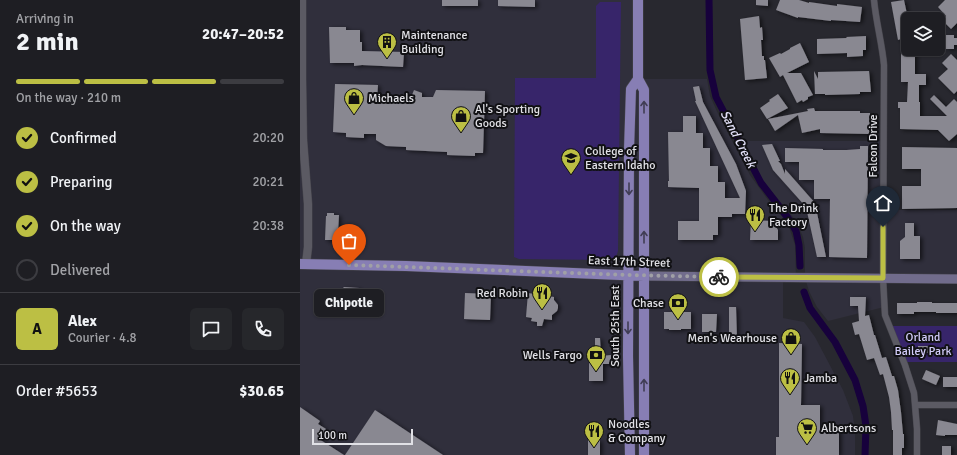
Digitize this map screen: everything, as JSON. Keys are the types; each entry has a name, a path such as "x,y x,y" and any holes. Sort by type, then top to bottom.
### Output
{"main road":[{"name":"South 25th East","path":"638,0 638,79 644,90 644,455"},
{"name":"South 25th East","path":"630,455 628,356 629,150 631,89 638,79"},
{"name":"East 17th Street","path":"303,264 406,266 644,276 957,279"}],"street":[{"path":"302,0 303,140 308,204 308,247 303,264"},
{"name":"Falcon Drive","path":"874,0 875,15 883,52 884,65 883,278 885,315 905,364 914,392 917,429 917,455"},
{"path":"915,405 957,405"}],"shaded area":[{"path":"302,0 638,0 638,79 707,79 710,96 750,175 784,219 790,230 795,245 796,278 783,278 783,318 804,322 815,337 843,390 853,416 855,455 300,455 300,22"},
{"path":"745,141 884,141 883,210 957,210 957,279 883,278 884,307 828,321 817,307 809,291 805,278 805,248 803,237 797,222 763,181"}],"green space":[{"path":"600,2 621,2 618,251 616,257 609,260 519,259 514,257 515,78 596,78 596,6"},
{"name":"Orland Bailey Park","path":"889,326 957,326 957,362 904,362"}],"building":[{"path":"442,0 478,0 478,6 442,6"},
{"path":"498,0 535,0 535,7 498,6"},
{"path":"756,0 768,0 768,6 756,5"},
{"path":"780,0 799,0 809,3 862,7 860,22 798,18 776,10"},
{"path":"904,0 907,12 901,12 901,39 898,40 891,2"},
{"path":"945,0 957,0 957,23 951,29 945,23 945,12 942,12 938,7"},
{"path":"759,16 763,40 761,40 762,56 764,56 765,60 767,78 745,80 740,19"},
{"path":"329,27 346,27 346,30 360,30 362,51 404,52 403,67 354,66 354,63 330,63"},
{"path":"946,35 954,35 954,38 957,38 957,45 954,45 954,49 946,49"},
{"path":"866,36 866,50 863,50 863,56 847,57 847,53 817,54 817,39"},
{"path":"800,43 809,62 787,73 801,73 813,95 808,97 808,99 803,102 802,100 797,103 783,75 780,77 769,58 780,53 781,54"},
{"path":"951,54 957,60 957,91 954,94 938,78 948,69 942,63"},
{"path":"901,56 915,56 915,74 926,74 926,85 919,85 920,116 947,116 930,99 934,95 946,107 954,99 957,102 957,134 949,141 938,130 900,129 900,108 898,108 898,102 907,102 908,82 901,82"},
{"path":"814,71 818,79 818,72 869,71 871,92 860,92 860,94 815,94"},
{"path":"335,84 378,85 377,99 397,100 403,94 410,100 414,90 422,93 422,97 433,97 436,90 485,91 483,153 475,153 475,156 447,155 447,152 406,150 406,147 386,146 376,140 376,134 364,134 364,138 346,137 346,133 333,132"},
{"path":"699,86 703,102 736,164 746,191 745,214 732,214 732,217 718,217 718,235 713,235 713,240 678,240 678,221 699,221 699,188 668,187 668,132 683,132 683,116 696,116 696,133 703,133 703,148 710,148 710,166 718,166 718,182 725,182 725,198 740,198 695,101 693,87"},
{"path":"778,94 788,108 767,119 760,108"},
{"path":"814,108 815,111 860,111 860,113 870,113 870,134 820,133 820,129 802,133 798,115 775,131 768,119 808,111 807,109"},
{"path":"772,144 780,161 778,161 781,164 785,174 785,169 815,203 826,257 817,257 806,207 773,170 762,145"},
{"path":"860,146 868,146 867,258 829,257 830,199 814,199 814,180 799,180 799,162 785,162 785,148 847,150 860,149"},
{"path":"902,147 957,148 957,208 902,209 902,186 921,186 921,169 902,169"},
{"path":"327,213 339,215 338,233 345,234 344,240 325,240"},
{"path":"751,220 772,221 778,230 778,240 750,240"},
{"path":"905,223 914,223 914,236 920,236 920,259 900,259 900,241 905,237"},
{"path":"344,287 359,288 360,303 357,306 342,304 342,289"},
{"path":"465,293 491,294 490,320 464,319"},
{"name":"Red Robin","path":"528,293 554,297 558,308 552,315 552,320 544,319 542,326 537,326 537,322 531,321 532,318 526,317"},
{"path":"850,297 866,297 865,316 869,315 882,358 886,357 892,376 894,376 898,390 904,434 904,448 902,448 902,455 893,455 891,412 883,374 880,375 874,358 867,360 859,334 855,335 852,323 859,321 858,306 850,306"},
{"path":"897,303 957,303 957,313 914,312 914,314 897,314"},
{"path":"729,307 736,307 737,339 729,339"},
{"name":"Chase","path":"664,312 691,312 691,329 664,329"},
{"path":"702,314 717,314 716,332 702,332"},
{"name":"Wells Fargo","path":"595,338 600,338 601,356 611,355 611,364 603,364 603,381 589,381 589,356 595,356"},
{"path":"779,343 802,344 801,405 820,405 820,429 839,430 839,455 776,455 776,437 779,437"},
{"path":"918,346 928,346 928,353 918,353"},
{"path":"926,370 940,376 936,385 922,379"},
{"path":"943,377 957,377 957,387 943,387"},
{"path":"300,407 320,421 318,424 326,429 319,439 344,455 300,455"},
{"path":"375,410 443,455 345,455"},
{"path":"938,420 957,424 957,435 936,435"},
{"name":"Noodles & Company","path":"588,440 600,440 600,455 588,455"},
{"path":"942,446 951,446 951,455 942,455"}],"waterway":[{"name":"Sand Creek","path":"709,0 710,70 716,97 761,183 796,231 799,245 800,266"},
{"name":"Sand Creek","path":"804,292 810,308 835,342 855,380 863,406 866,426 865,455"}],"way so far":[{"path":"349,265 719,277"}],"place":[{"name":"Maintenance Building","path":"387,59"},
{"name":"Michaels","path":"354,115"},
{"name":"Al's Sporting Goods","path":"461,133"},
{"name":"College of Eastern Idaho","path":"571,175"},
{"name":"The Drink Factory","path":"755,232"},
{"name":"Chipotle","path":"349,265"},
{"name":"Red Robin","path":"542,310"},
{"name":"Chase","path":"678,320"},
{"name":"Men's Wearhouse","path":"791,355"},
{"name":"Wells Fargo","path":"596,372"},
{"name":"Jamba","path":"790,395"},
{"name":"Albertsons","path":"807,445"},
{"name":"Noodles & Company","path":"594,448"}],"route":[{"path":"719,277 883,278 883,227"}]}
